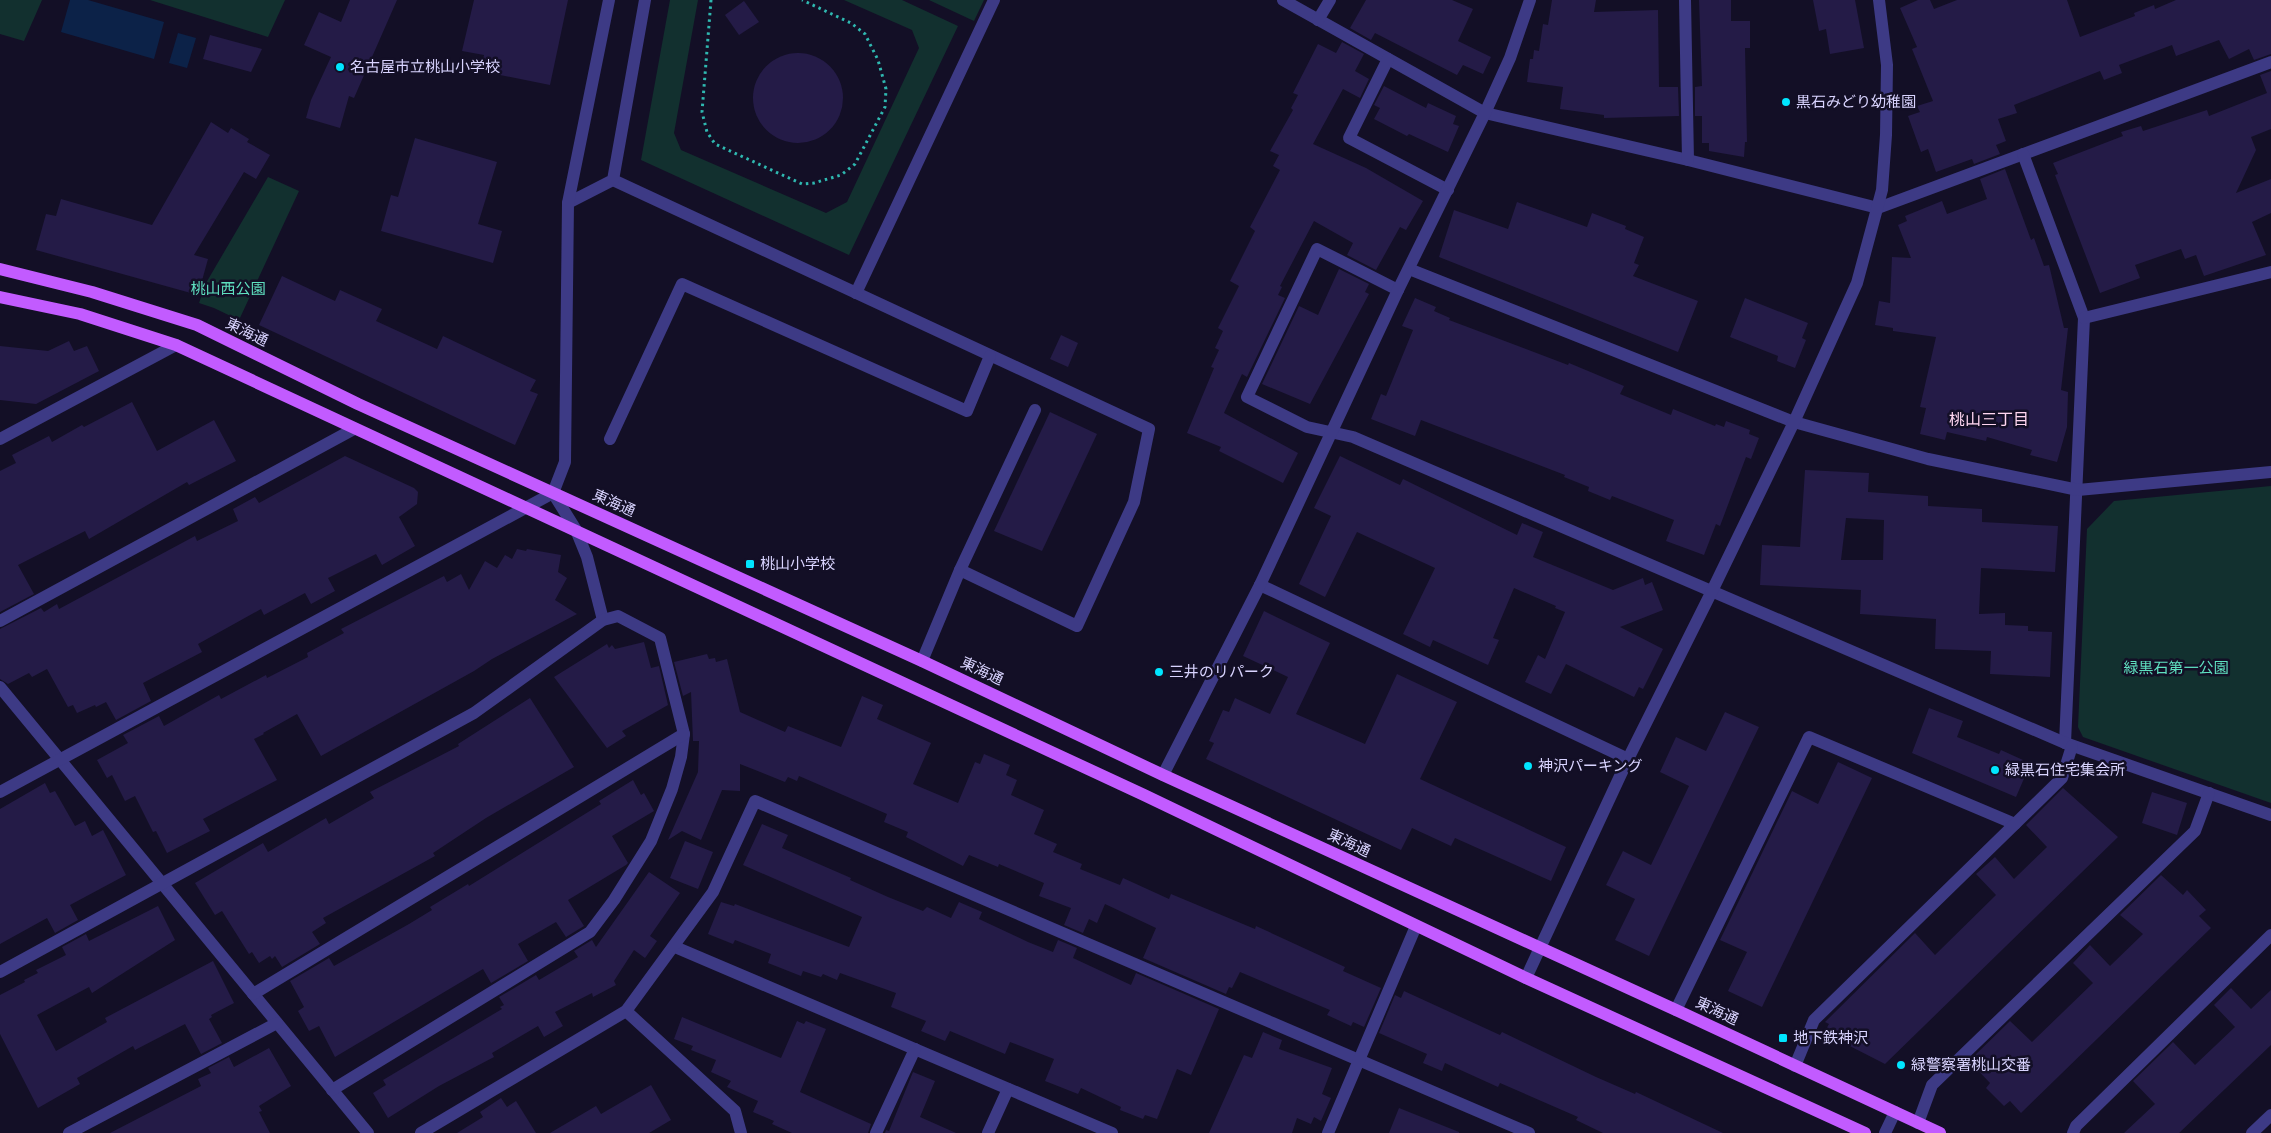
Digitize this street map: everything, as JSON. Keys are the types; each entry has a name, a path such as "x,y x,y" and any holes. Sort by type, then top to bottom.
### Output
{"main road":[{"name":"東海通","path":"0,269 92,292 197,325 358,404 922,661 1163,775 1940,1133"},
{"path":"0,298 80,314 176,345 1126,786 1526,978 1865,1133"}],"street":[{"path":"0,792 553,493 565,462 568,203 609,0"},
{"path":"613,180 645,0"},
{"path":"856,293 994,0"},
{"path":"1283,0 1485,112 1688,160 1878,208 2271,62"},
{"path":"1318,20 1330,0"},
{"path":"1163,775 1260,585 1398,290 1485,112 1510,58 1530,0"},
{"path":"1686,0 1688,160"},
{"path":"1526,978 1542,949 1628,759 1794,422 1857,283 1882,190 1887,116 1887,65 1879,0"},
{"path":"1388,59 1349,138 1448,190"},
{"path":"1795,1066 1814,1020 2062,778 2069,744 2084,318 2023,154"},
{"path":"568,203 613,180"},
{"path":"613,180 1149,429 1134,502 1077,626 960,570"},
{"path":"1398,290 1317,249 1247,397 1307,427 1362,441 2069,744 2271,815"},
{"path":"1409,269 1794,422 1928,459 2078,490 2271,472"},
{"path":"2084,318 2271,272"},
{"path":"610,439 682,284 967,411 990,356"},
{"path":"0,439 176,345"},
{"path":"922,661 960,570 1035,410"},
{"path":"0,621 354,428"},
{"path":"553,493 576,530 587,557 603,620"},
{"path":"1260,585 1628,759"},
{"path":"0,972 474,714 603,620 618,616 660,638 684,734 681,757 672,789 650,840 614,900 590,932 332,1090"},
{"path":"0,687 368,1133"},
{"path":"252,994 684,734"},
{"path":"1676,1010 1809,737 2015,824"},
{"path":"1918,1122 1932,1086 2195,831 2209,794"},
{"path":"421,1133 626,1011 675,947 713,892 755,801 1529,1133"},
{"path":"1328,1133 1416,926"},
{"path":"2073,1133 2076,1126 2271,935"},
{"path":"675,947 1112,1133"},
{"path":"626,1011 735,1111 741,1133"},
{"path":"69,1133 277,1023"},
{"path":"876,1133 915,1049"},
{"path":"988,1133 1008,1089"},
{"path":"1885,1133 1895,1112"},
{"path":"2252,1133 2271,1115"}],"path":[{"path":"711,0 702,112 708,132 715,144 802,184 841,176 855,164 885,107 886,89 878,60 865,34 851,23 802,0"}],"green space":[{"path":"0,0 42,0 24,41 0,34"},
{"path":"150,0 285,0 268,37"},
{"path":"670,0 698,0 674,133 681,150 826,213 847,202 919,48 912,30 844,0 902,0 958,26 849,255 641,160"},
{"path":"929,0 984,0 974,21"},
{"name":"桃山西公園","path":"268,177 299,191 239,320 199,303 206,283"},
{"name":"緑黒石第一公園","path":"2271,486 2271,803 2083,737 2078,727 2087,529 2114,501"}],"water":[{"path":"70,0 88,0 164,22 154,59 61,32"},
{"path":"178,33 196,38 187,68 169,63"}],"building":[{"path":"350,0 397,0 354,98 349,96 340,128 306,118 311,100 331,57 304,45 319,12 341,22"},
{"path":"474,0 568,0 550,85 485,72 486,70 481,69 484,55 462,51"},
{"path":"1366,0 1452,0 1473,9 1458,41 1491,57 1483,74 1463,65 1457,75 1375,33 1371,40 1350,28"},
{"path":"1552,0 1596,0 1594,12 1658,10 1659,87 1678,87 1679,116 1604,118 1604,115 1560,109 1563,87 1527,82 1530,59 1533,59 1534,50 1539,51 1543,24 1548,25"},
{"path":"1699,0 1731,0 1731,21 1750,21 1750,48 1745,48 1747,142 1745,142 1744,157 1709,151 1709,143 1702,143 1702,116 1695,116 1695,87 1702,86"},
{"path":"1813,0 1855,0 1864,48 1830,54 1826,29 1819,31"},
{"path":"1918,0 1930,0 1934,9 1957,0 2067,0 2080,37 2135,16 2134,13 2154,5 2155,9 2176,0 2271,0 2271,54 2254,60 2249,49 2229,59 2219,40 2176,56 2172,45 2119,65 2122,73 2104,80 2100,71 2014,105 2017,113 1998,119 2006,141 1996,145 2000,154 1974,164 1972,159 1936,172 1928,149 1921,152 1908,116 1920,112 1917,106 1933,101 1912,49 1917,47 1900,8"},
{"path":"744,1 759,22 739,35 725,15"},
{"path":"210,35 262,49 251,72 203,59"},
{"path":"1342,42 1364,54 1355,71 1369,79 1360,98 1343,89 1313,144 1366,168 1423,201 1406,230 1400,227 1376,270 1347,255 1353,243 1314,221 1280,286 1282,287 1278,295 1285,298 1247,377 1242,374 1224,413 1298,453 1283,483 1219,451 1221,447 1187,433 1214,368 1211,367 1219,350 1215,348 1223,331 1218,328 1239,286 1230,281 1255,231 1250,227 1280,170 1273,166 1279,155 1270,151 1293,110 1291,108 1298,95 1293,93 1318,44 1336,53"},
{"path":"798,53 815,57 830,66 839,81 843,98 839,115 830,130 815,139 798,143 781,139 766,130 757,115 753,98 757,81 766,66 781,57"},
{"path":"2271,71 2271,129 2251,137 2256,150 2236,193 2271,179 2271,213 2252,222 2266,255 2204,276 2196,255 2185,259 2181,249 2135,265 2140,278 2100,293 2055,175 2058,174 2053,163 2123,136 2121,132 2141,126 2143,131 2207,110 2209,116 2267,93 2260,75"},
{"path":"1384,86 1426,108 1428,103 1456,116 1453,124 1459,126 1448,152 1409,134 1407,136 1374,119 1380,108 1374,105"},
{"path":"211,122 228,133 231,128 249,139 247,142 270,155 256,179 244,172 194,255 208,259 198,295 36,250 46,214 56,216 61,199 152,225"},
{"path":"415,138 497,162 478,224 502,231 493,263 381,231 391,195 398,197"},
{"path":"2005,169 2031,240 2034,238 2044,266 2049,265 2064,328 2068,328 2061,390 2068,392 2067,427 2057,462 2030,455 2032,450 1987,437 1986,441 1947,432 1945,440 1920,434 1926,408 1920,407 1936,337 1893,331 1893,328 1875,325 1879,301 1890,303 1892,257 1911,258 1898,225 1907,221 1905,216 1942,201 1947,214 1987,199 1980,179"},
{"path":"1517,202 1587,227 1592,213 1626,226 1625,229 1644,237 1634,263 1639,265 1633,276 1698,301 1678,352 1439,257 1454,210 1508,229"},
{"path":"1339,269 1369,284 1365,292 1369,294 1310,404 1262,384 1299,306 1318,315"},
{"path":"282,276 335,301 340,290 382,309 376,321 437,349 443,336 536,380 530,391 538,394 515,445 259,325"},
{"path":"1415,298 1436,307 1434,311 1450,318 1449,320 1568,365 1569,363 1624,386 1620,394 1671,415 1673,409 1715,426 1716,424 1724,427 1726,421 1750,430 1749,434 1759,438 1751,459 1746,457 1720,526 1716,524 1704,555 1666,541 1674,520 1612,496 1610,500 1588,491 1589,487 1564,477 1565,475 1421,420 1415,436 1371,419 1381,394 1386,396 1413,330 1402,326"},
{"path":"1745,298 1808,323 1802,338 1806,340 1795,368 1777,361 1778,356 1730,337"},
{"path":"1061,335 1078,343 1068,367 1050,359"},
{"path":"69,341 74,351 87,346 99,371 36,404 0,400 0,346 48,351"},
{"path":"132,402 157,451 214,420 236,461 189,485 187,482 89,539 85,531 18,565 34,594 0,612 0,471 16,463 12,455 49,436 52,442 82,425 84,427"},
{"path":"1050,412 1097,434 1042,551 994,531"},
{"path":"345,456 414,488 418,492 417,504 399,517 415,546 382,565 376,554 328,578 335,591 311,604 305,593 264,615 261,609 198,644 202,652 143,683 151,701 116,720 106,702 77,713 73,705 68,707 47,669 32,677 29,673 8,684 0,679 0,629 41,608 44,612 57,604 59,609 195,536 197,541 238,521 233,509 255,497 259,503"},
{"path":"1340,456 1400,485 1403,479 1517,535 1522,523 1543,532 1533,557 1613,590 1643,578 1645,585 1652,582 1663,610 1620,627 1663,649 1643,689 1639,687 1634,697 1566,664 1551,694 1525,682 1538,655 1545,659 1565,612 1555,608 1556,606 1514,588 1493,638 1499,640 1488,665 1433,640 1430,647 1403,634 1435,568 1357,532 1325,597 1299,584 1331,516 1314,508"},
{"path":"1805,470 1869,473 1868,492 1928,496 1928,506 1982,509 1982,522 2058,526 2055,572 1981,568 1979,614 2005,613 2005,625 2028,626 2028,631 2052,632 2050,677 1990,674 1991,651 1935,649 1936,619 1860,614 1861,590 1760,585 1762,545 1800,547","holes":["1846,518 1884,520 1883,560 1841,560"]},
{"path":"517,549 561,555 558,572 567,578 555,600 577,614 492,659 474,671 321,756 297,714 263,733 254,739 277,780 203,819 210,831 167,853 156,831 153,832 135,796 125,801 112,775 107,778 97,760 128,743 123,735 159,716 164,726 219,695 221,699 266,675 267,678 308,657 307,653 344,633 341,629 444,576 447,582 461,574 469,590 485,561 497,568 505,555 512,559"},
{"path":"1264,611 1330,643 1296,714 1365,744 1397,674 1457,702 1420,779 1566,847 1551,881 1455,838 1451,846 1412,828 1401,850 1206,759 1214,743 1209,741 1223,710 1229,712 1235,698 1270,714 1288,677 1243,656"},
{"path":"644,642 651,668 659,666 668,705 622,731 626,736 607,748 554,677 607,644 609,648 612,645 615,649"},
{"path":"707,654 709,659 715,658 716,662 727,659 740,712 785,732 788,726 841,747 862,696 883,705 877,719 931,743 913,784 958,803 975,762 980,764 984,754 1010,765 1006,775 1017,780 1011,795 1044,810 1034,834 1057,844 1053,852 1082,864 1080,869 1120,885 1123,878 1169,899 1171,894 1255,929 1256,926 1345,967 1343,971 1381,988 1364,1027 1353,1022 1351,1026 1327,1015 1330,1010 1240,972 1232,988 1229,987 1226,994 1143,958 1156,928 1105,904 1097,923 1089,919 1083,933 1064,925 1071,908 1039,896 1044,883 999,864 998,867 969,855 963,866 906,837 908,832 884,822 887,814 799,776 797,781 788,777 785,782 740,764 740,791 722,790 701,840 682,831 668,840 698,772 699,741 693,741 691,692 683,696 674,662"},
{"path":"530,698 574,767 486,818 433,853 435,856 323,918 326,923 312,932 320,944 282,967 275,956 272,959 270,956 259,963 252,952 249,954 222,911 215,915 195,883 263,843 268,852 326,818 329,824 374,798 370,792 459,746 458,744"},
{"path":"1929,708 1963,721 1957,737 1999,754 2001,750 2023,760 2021,763 2029,767 2016,797 1912,753"},
{"path":"1725,712 1759,727 1649,956 1615,940 1635,899 1606,885 1623,851 1651,865 1689,786 1660,772 1676,737 1706,751"},
{"path":"1838,762 1872,778 1762,1007 1728,991 1747,952 1720,940 1792,791 1818,804"},
{"path":"633,780 641,795 644,793 654,811 612,836 628,863 568,900 584,926 566,937 556,922 518,944 528,961 491,983 483,969 335,1057 319,1026 309,1031 298,1011 304,1007 290,981 329,958 334,966 409,924 432,910 430,907 468,884 469,886 601,804 599,801"},
{"path":"45,783 50,793 55,791 75,826 85,821 92,836 103,830 126,875 70,905 78,920 55,933 47,918 0,944 0,809"},
{"path":"2063,788 2118,837 1885,1064 1838,1040 1838,1038 1825,1031 1829,1024 1825,1022 1915,933 1935,955 1996,895 1976,874 1995,857 2014,879 2047,847 2026,825"},
{"path":"2152,792 2187,803 2177,835 2142,823"},
{"path":"762,824 788,835 782,848 851,878 850,880 888,897 923,911 927,907 951,918 959,902 982,912 979,919 1053,952 1058,940 1077,948 1073,958 1131,985 1136,973 1219,1009 1191,1075 1177,1069 1157,1119 1145,1115 1143,1119 1120,1110 1121,1107 1081,1088 1078,1094 1045,1081 1054,1059 1010,1042 1005,1054 950,1031 945,1041 921,1031 926,1021 891,1007 896,993 840,973 837,980 823,974 821,977 803,971 801,976 768,963 771,954 735,940 733,944 708,934 721,902 734,906 735,904 849,947 862,917 743,865"},
{"path":"685,841 713,852 698,889 670,878"},
{"path":"649,872 680,893 650,936 657,941 645,958 634,950 614,981 616,985 593,997 592,993 555,1012 563,1026 544,1037 538,1026 492,1053 494,1057 439,1086 388,1118 373,1093 386,1085 383,1080 502,1009 500,1007 504,1005 499,997 536,975 539,980 578,957 574,951 592,940 596,947"},
{"path":"2161,875 2183,895 2187,890 2206,910 2199,916 2211,928 2021,1113 2010,1101 2004,1106 1986,1088 1990,1083 1969,1061 2010,1021 2032,1042 2093,983 2073,963 2090,945 2110,966 2143,934 2120,915"},
{"path":"158,906 175,940 92,993 89,987 37,1015 56,1051 107,1022 105,1018 213,961 234,1003 211,1015 212,1017 209,1019 222,1043 201,1054 185,1024 135,1050 133,1046 77,1078 80,1084 38,1108 0,1034 0,995 38,973 36,970 66,955 62,947 86,934 89,941"},
{"path":"2231,988 2251,1009 2271,990 2271,1045 2179,1133 2124,1133 2155,1104 2133,1081 2173,1042 2195,1065 2235,1027 2214,1005"},
{"path":"1404,991 1500,1035 1502,1032 1596,1077 1635,1094 1636,1092 1723,1133 1603,1133 1576,1120 1578,1117 1500,1083 1498,1087 1445,1063 1442,1071 1423,1063 1427,1054 1379,1033 1395,995 1401,998"},
{"path":"682,1017 781,1058 797,1021 804,1024 806,1021 826,1029 800,1092 871,1124 868,1133 792,1133 772,1124 774,1121 753,1112 758,1101 727,1087 731,1081 711,1072 716,1060 691,1050 693,1046 674,1039"},
{"path":"1263,1032 1282,1040 1279,1049 1332,1068 1322,1094 1331,1098 1321,1121 1314,1117 1311,1124 1297,1118 1292,1133 1209,1133 1244,1055 1252,1058"},
{"path":"269,1048 291,1086 259,1106 262,1111 259,1112 270,1133 110,1133 201,1086 198,1079 211,1073 208,1068 229,1057 234,1067"},
{"path":"913,1072 935,1081 920,1117 956,1133 885,1133 886,1130 889,1131"},
{"path":"651,1085 671,1120 649,1133 550,1133 596,1106 601,1114"},
{"path":"501,1098 507,1107 516,1101 536,1133 457,1133 483,1117 480,1112"},
{"path":"1399,1108 1459,1132 1459,1133 1389,1133"}],"place":[{"name":"名古屋市立桃山小学校","path":"340,67"},
{"name":"黒石みどり幼稚園","path":"1786,102"},
{"name":"桃山小学校","path":"750,564"},
{"name":"三井のリパーク","path":"1159,672"},
{"name":"神沢パーキング","path":"1528,766"},
{"name":"緑黒石住宅集会所","path":"1995,770"},
{"name":"地下鉄神沢","path":"1783,1038"},
{"name":"緑警察署桃山交番","path":"1901,1065"}],"district":[{"name":"桃山三丁目","path":"1989,419"}]}
